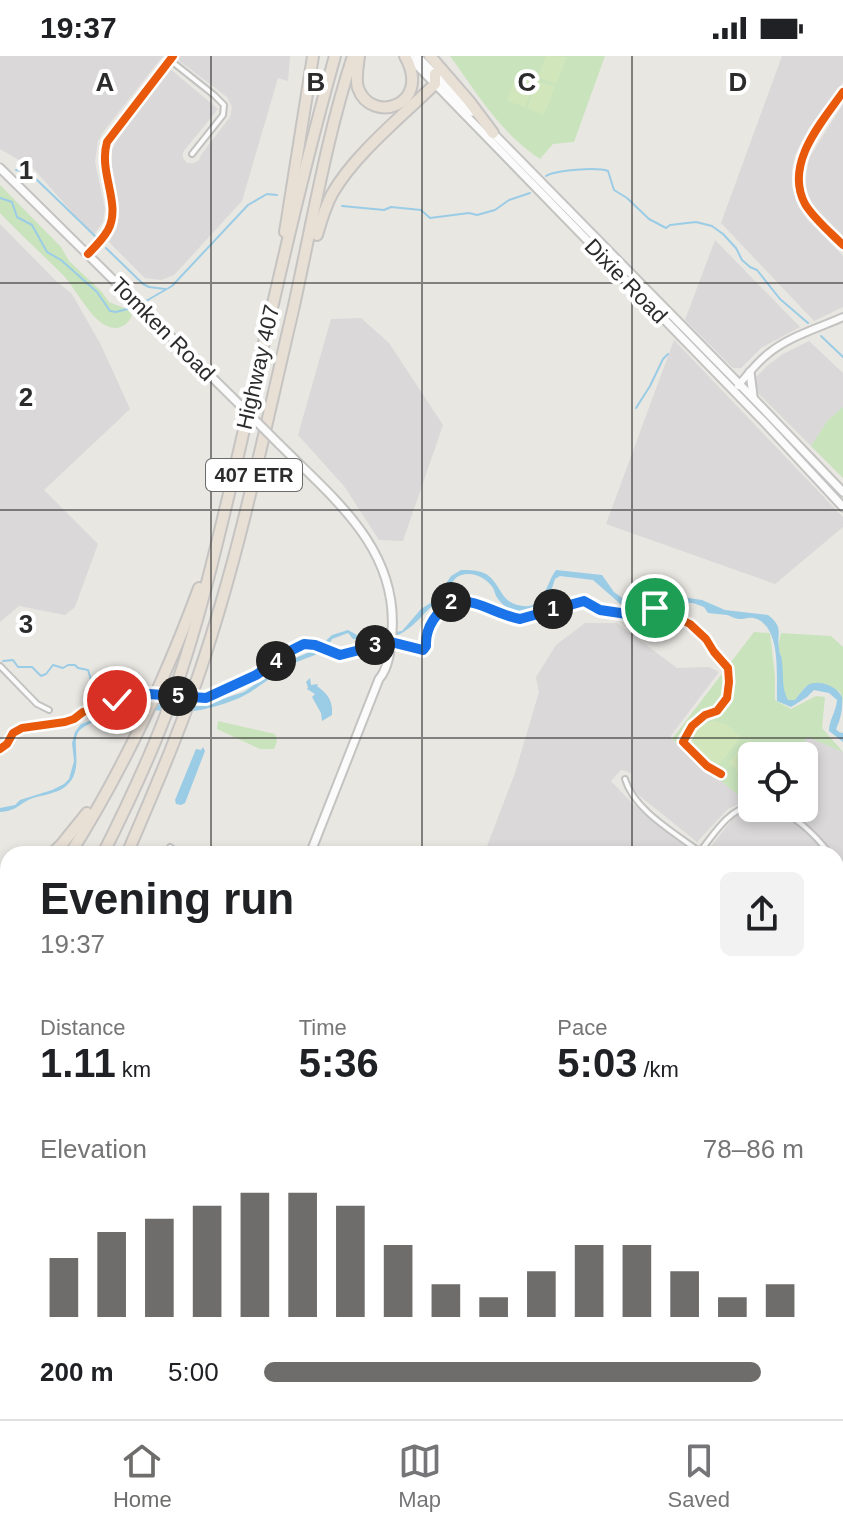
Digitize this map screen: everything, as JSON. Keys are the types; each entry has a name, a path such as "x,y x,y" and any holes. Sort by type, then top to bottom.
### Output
{"highway":[{"path":"277,288 313,56"},
{"name":"Highway 407","path":"107,846 175,689 212,565 335,56"},
{"name":"Highway 407","path":"130,846 194,689 241,528 310,236 331,129 353,56"},
{"path":"359,56 357,78 362,95 375,106 387,107 403,101 412,87 412,70 406,56"},
{"path":"430,56 493,133"},
{"path":"294,305 303,286 331,195 354,164 435,79"},
{"path":"75,846 141,725 176,649 204,575 212,565"},
{"path":"59,846 82,821 118,770"}],"main road":[{"name":"Dixie Road","path":"406,56 493,133 843,492"},
{"name":"Dixie Road","path":"417,56 435,79 843,507"},
{"name":"Tomken Road","path":"0,168 344,508 372,547 381,568 387,598 390,625 388,647 379,679 313,846"},
{"path":"750,372 753,398"}],"street":[{"path":"88,254 108,230 112,217 112,201 103,160 107,142 172,58 224,105 223,115 192,154"},
{"path":"843,92 806,149 798,184 808,208 843,245"},
{"path":"733,391 772,351 843,317"},
{"path":"0,666 37,704 49,710"},
{"path":"625,779 628,790 652,816 690,846"},
{"path":"705,846 738,810"},
{"path":"798,822 824,846"}],"shaded area":[{"path":"0,56 163,56 98,141 95,162 105,209 103,222 93,236 33,168 0,149"},
{"path":"180,56 290,56 288,81 278,78 242,201 174,275 161,280 145,278 109,242 117,228 119,207 112,150 169,68 218,109 183,152 187,163 199,160 230,117 232,107 227,97 177,59"},
{"path":"782,56 843,56 843,82 809,128 795,155 792,170 792,187 797,204 807,219 843,256 843,307 814,321 721,223"},
{"path":"843,104 843,236 813,205 805,183 809,158"},
{"path":"0,224 72,294 101,345 130,409 44,490 98,544 75,607 65,615 19,606 0,622"},
{"path":"715,240 800,327 761,348 741,368 733,368 685,320"},
{"path":"361,318 389,343 443,425 403,541 379,540 344,486 298,435 331,319"},
{"path":"674,340 843,517 843,527 775,584 606,524"},
{"path":"809,341 843,373 843,407 828,420 811,446 754,389 753,380 783,354"},
{"path":"585,623 617,623 677,668 709,667 719,672 670,737 738,795 738,804 728,809 697,842 631,789 631,774 621,770 611,781 632,803 684,846 487,846 515,773 539,692 536,677 556,645"},
{"path":"808,736 843,752 843,846 711,846 738,815 738,822 818,822 818,742 804,742"}],"green space":[{"path":"450,56 605,56 574,142 553,144 540,159 501,125"},
{"path":"546,56 567,57 556,84 538,77"},
{"path":"517,73 535,80 525,107 507,101"},
{"path":"537,81 555,87 544,115 527,108"},
{"path":"0,185 109,302 129,310 132,316 128,322 122,327 111,327 94,316 62,274 0,213"},
{"path":"843,407 843,478 811,446 828,420"},
{"path":"754,632 770,633 775,700 791,709 816,696 825,697 822,728 843,752 808,737 804,742 738,742 738,795 672,739"},
{"path":"781,633 831,636 843,647 843,702 840,692 825,684 806,686 795,700 788,700 784,693 778,646"},
{"path":"218,721 275,734 277,741 274,749 260,749 217,729"},
{"path":"714,721 729,726 741,737 717,767 684,742 699,726"},
{"path":"738,751 738,771 728,763"}],"water":[{"path":"461,570 486,574 505,598 516,605 535,603 545,592 556,570 602,575 614,592 629,603 657,592 673,592 725,610 768,615 778,628 788,700 795,700 812,683 822,683 836,690 842,701 836,729 843,733 843,742 829,731 837,700 829,693 814,690 791,707 777,701 774,644 771,633 757,619 708,613 704,607 681,603 672,597 660,597 633,609 625,608 593,580 560,576 555,579 542,606 531,612 518,612 502,604 485,580 467,574 456,578 441,599 400,634 375,640 353,639 348,633 332,639 320,652 288,667 232,701 185,712 132,712 90,723 77,734 76,765 70,782 59,791 0,812 0,808 52,790 69,779 74,761 72,743 81,724 143,704 200,706 244,692 286,662 317,649 332,635 348,630 358,637 402,631 421,609 435,600 451,576"},
{"path":"310,678 311,685 318,684 331,702 332,715 322,721 312,697 315,694 307,689 306,682"},
{"path":"203,747 205,751 185,803 176,804 196,749"}],"waterway":[{"path":"16,170 34,177 95,236"},
{"path":"546,176 577,170 608,171 614,190 649,219 666,228 696,222 712,226 736,248 742,260 757,270 780,299 808,323"},
{"path":"342,206 421,210 430,218 469,213 477,215 530,193"},
{"path":"146,301 172,286 248,205 267,194 277,195"},
{"path":"0,198 12,202 17,217 32,225 47,252 61,260 97,292 110,311 131,308"},
{"path":"106,248 143,284 165,289"},
{"path":"821,336 843,357"},
{"path":"636,408 668,354"},
{"path":"3,661 13,660 18,667 32,667 41,676 53,665 63,668 75,665 88,670 92,683 97,683 106,674 124,670 139,695"}],"cycle path":[{"path":"88,254 104,237 112,220 105,165 107,142 173,56"},
{"path":"843,92 808,145 799,174 805,204 843,245"},
{"path":"0,749 13,733 22,728 65,722 83,712 123,699 151,694 206,698 256,675 280,656 304,644 340,655 391,642 423,650 432,622 453,601 471,602 520,619 584,601 600,610 627,614 653,607 690,624 706,639 728,668 727,698 717,711 705,715 692,726 683,742 707,766 721,774"}],"route":[{"path":"117,700 149,694 206,698 256,675 280,656 304,644 340,655 391,642 423,650 432,622 453,601 475,603 520,619 584,601 600,610 627,614 655,608"}]}
